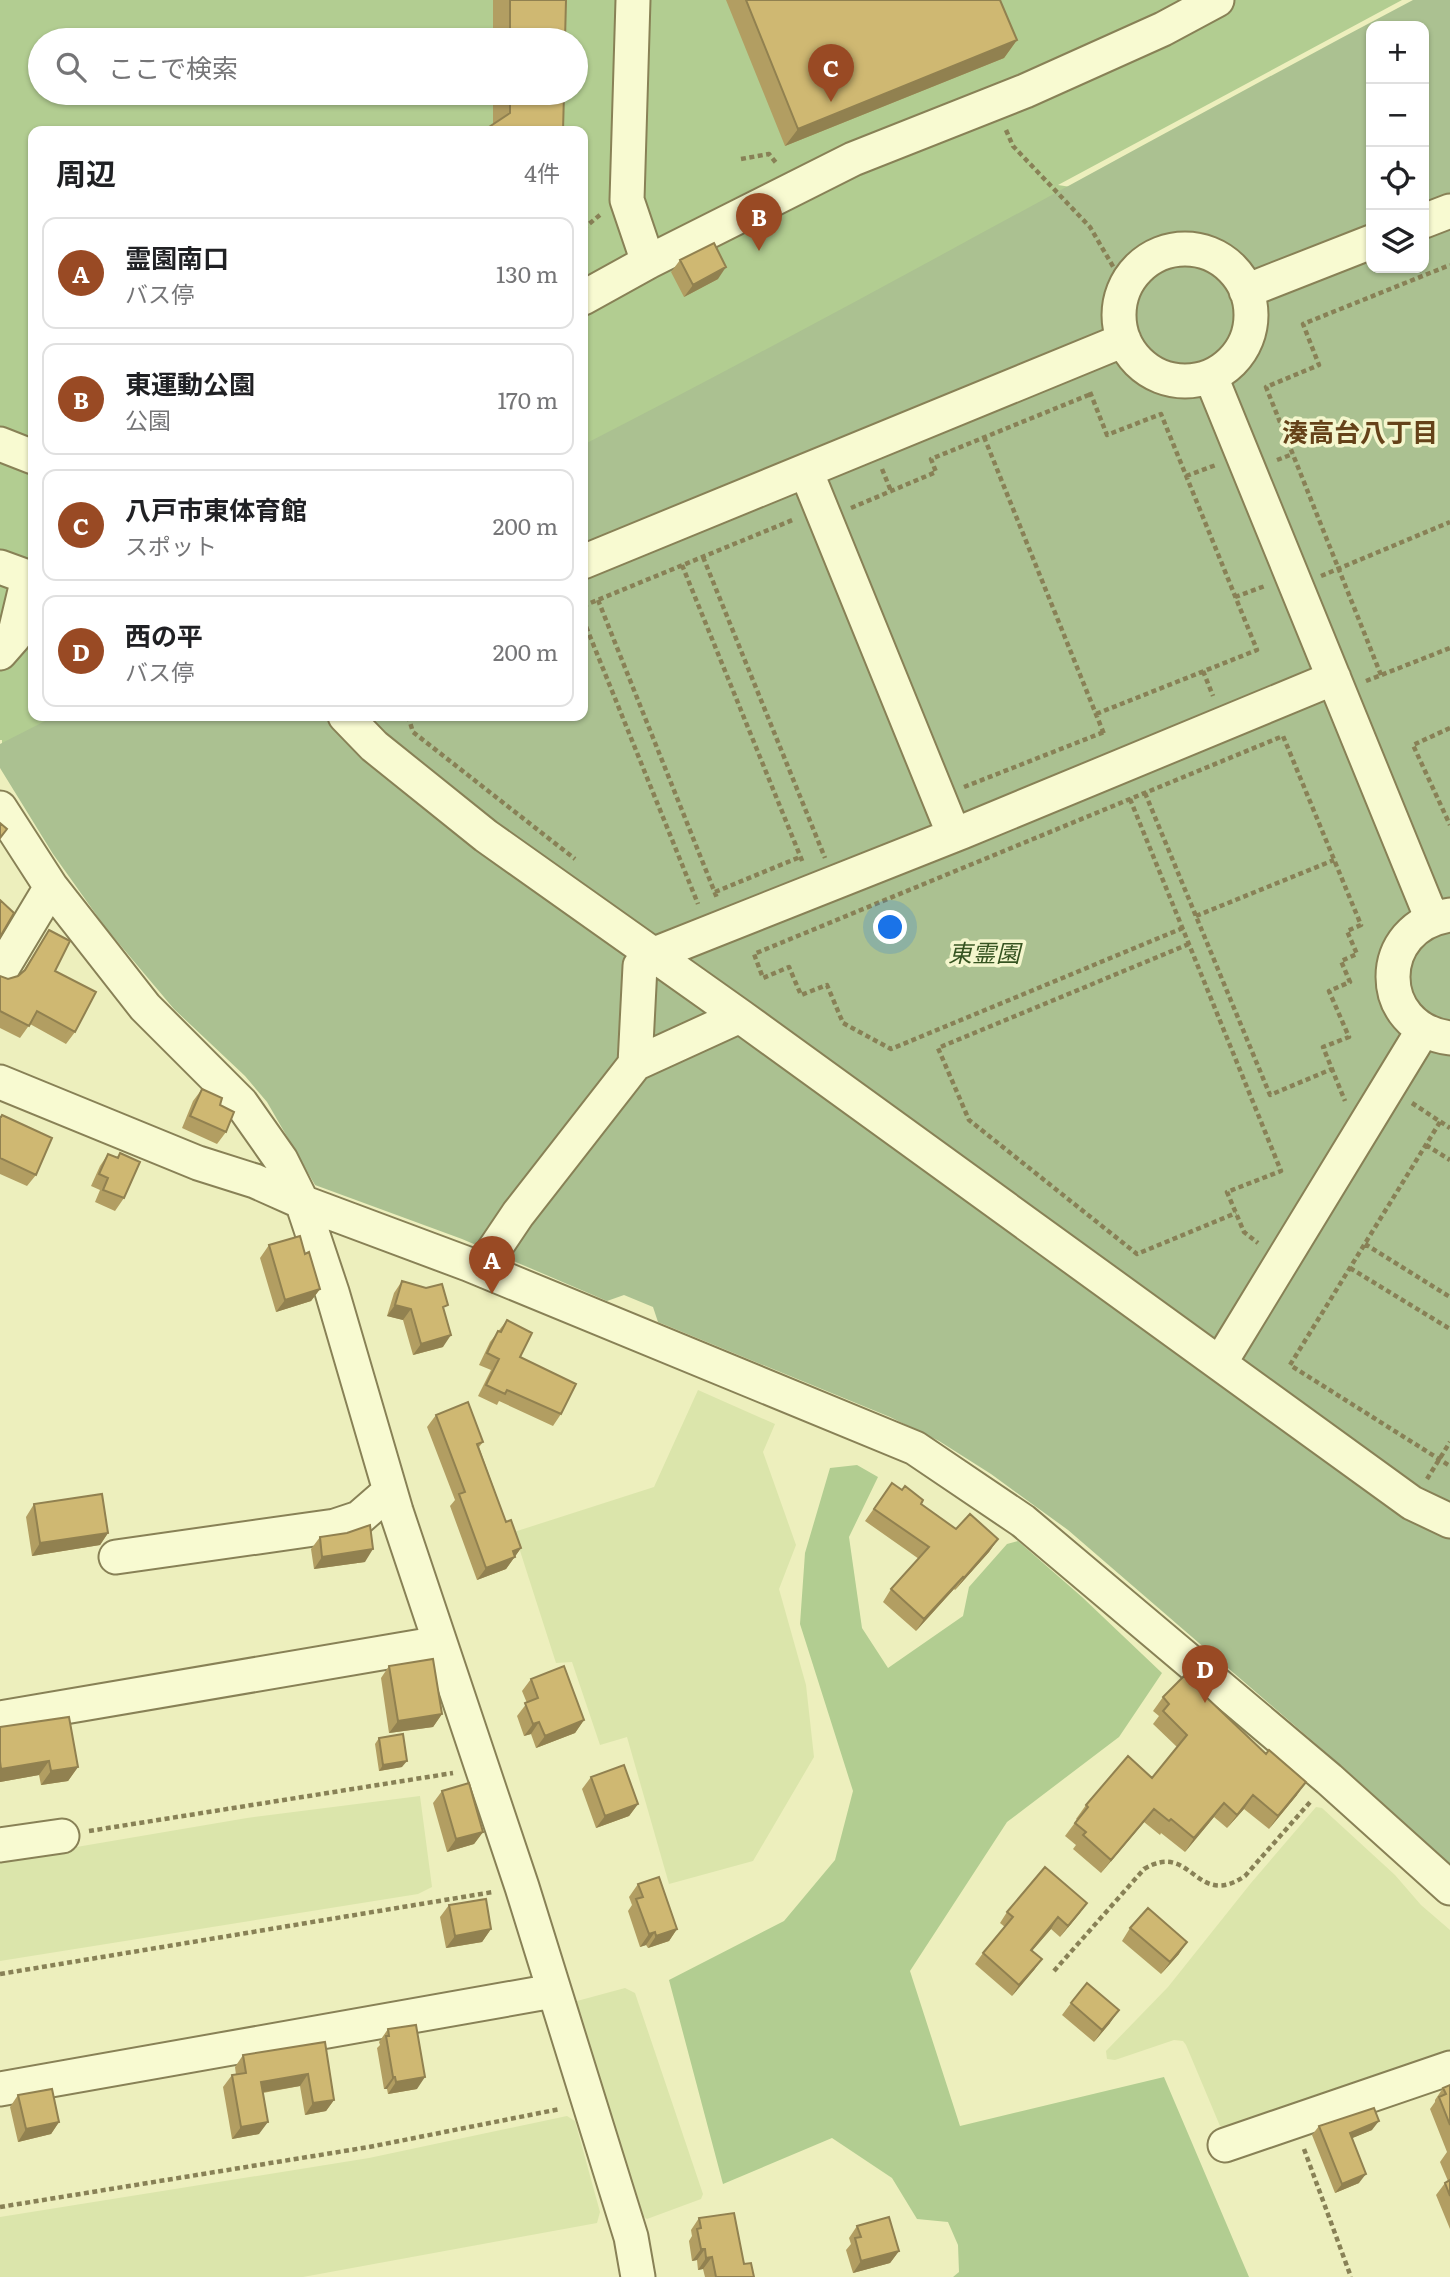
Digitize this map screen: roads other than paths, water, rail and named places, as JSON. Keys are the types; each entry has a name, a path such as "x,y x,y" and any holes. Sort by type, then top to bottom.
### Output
{"street":[{"path":"633,0 627,200 648,262"},
{"path":"588,295 648,262 853,159 1025,91 1163,29 1217,0"},
{"path":"1429,219 1450,211"},
{"path":"1246,291 1366,244"},
{"path":"1191,249 1206,252 1221,259 1233,270 1246,291 1251,313 1245,344 1225,369 1211,377 1180,382 1164,378 1137,361 1124,340 1119,318 1125,286 1145,262 1159,254 1191,249"},
{"path":"588,560 1124,340"},
{"path":"1211,377 1337,685 1441,917 1410,933 1395,960 1393,976 1395,992 1410,1020 1437,1034 1388,1087 1220,1363"},
{"path":"0,444 28,455"},
{"path":"806,471 954,835"},
{"path":"0,653 14,637 20,574"},
{"path":"635,1064 640,966 652,955 1118,767 1337,685"},
{"path":"350,721 374,746 486,836 740,1016 1412,1503 1450,1521"},
{"path":"0,808 51,887 145,1007 241,1103 281,1160 302,1202 332,1292 390,1491 522,1888 631,2237 638,2277"},
{"path":"0,972 51,887"},
{"path":"481,1269 518,1214 635,1064 740,1016"},
{"path":"0,1082 198,1163 255,1181 302,1202 481,1269 915,1448 1023,1521 1329,1779 1450,1888"},
{"path":"116,1557 335,1526 359,1518 390,1491"},
{"path":"0,1718 440,1643"},
{"path":"0,1845 62,1836"},
{"path":"0,2089 553,1991"},
{"path":"1224,2145 1450,2068"}],"place":[{"name":"八戸市東体育館","path":"831,102"},
{"name":"東運動公園","path":"759,251"},
{"name":"霊園南口","path":"492,1294"},
{"name":"西の平","path":"1205,1703"}],"district":[{"name":"湊高台八丁目","path":"1360,430"}],"park label":[{"name":"東霊園","path":"984,951"}]}
